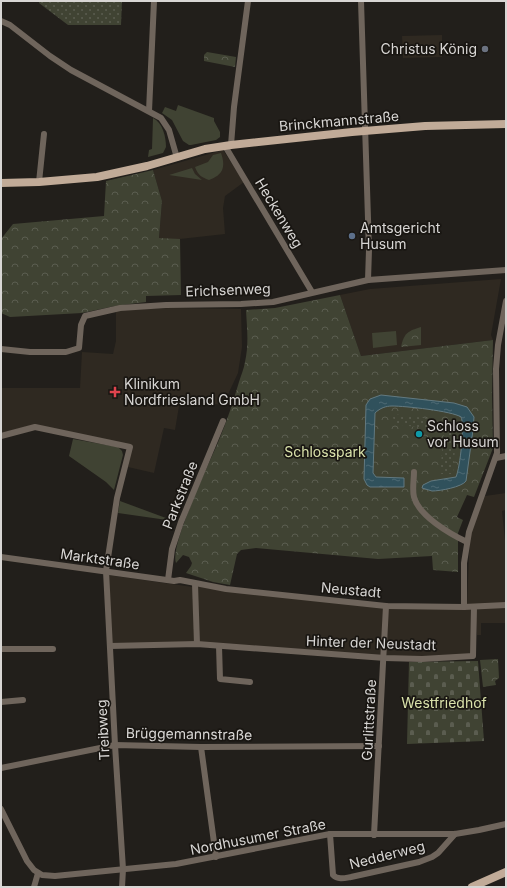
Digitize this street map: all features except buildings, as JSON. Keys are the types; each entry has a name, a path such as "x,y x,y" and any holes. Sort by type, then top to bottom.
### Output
{"main road":[{"name":"Brinckmannstraße","path":"1,183 39,182 97,177 177,158 205,149 228,145 425,126 506,124"},
{"path":"472,887 506,872"}],"street":[{"path":"149,111 154,1"},
{"path":"228,145 248,1"},
{"path":"360,1 369,250 368,280"},
{"path":"1,22 10,26 71,70 161,118 167,125 177,158"},
{"path":"39,182 44,134"},
{"name":"Heckenweg","path":"228,145 312,292"},
{"name":"Erichsenweg","path":"1,349 30,352 66,352 79,348 81,325 85,316 120,308 180,304 241,304 273,302 368,280 506,270"},
{"path":"464,607 464,563 468,532 496,458 498,443 496,369 498,345 506,301"},
{"name":"Parkstraße","path":"168,580 172,549 181,522 223,420"},
{"name":"Treibweg","path":"1,436 35,428 130,447 117,498 106,571 115,745 124,869 122,887"},
{"path":"496,458 506,456"},
{"path":"414,472 413,496 419,508 449,534 467,542"},
{"name":"Marktstraße","path":"1,557 174,582 180,580 195,584"},
{"path":"195,584 197,644"},
{"name":"Neustadt","path":"195,584 226,589 386,606 474,607 506,605"},
{"name":"Gurlittstraße","path":"374,835 386,606"},
{"name":"Hinter der Neustadt","path":"110,646 197,644 384,658 422,659 473,656 474,607"},
{"path":"219,646 220,679 250,682"},
{"path":"1,650 54,649"},
{"path":"1,702 23,700"},
{"name":"Brüggemannstraße","path":"1,768 115,745 201,747 379,746"},
{"path":"201,747 216,857"},
{"path":"1,809 27,861 38,873 34,887"},
{"name":"Nordhusumer Straße","path":"38,873 42,875 55,876 176,864 330,834 455,834 506,824"},
{"name":"Nedderweg","path":"330,834 333,875 341,878 419,862 438,853 455,834"}],"shaded area":[{"path":"442,35 442,57 403,58 402,36"},
{"path":"223,150 244,182 225,196 223,208 225,234 180,239 159,239 162,201 153,170"},
{"path":"501,279 491,335 493,340 361,356 340,295 370,289"},
{"name":"Klinikum Nordfriesland GmbH","path":"171,308 241,309 242,347 238,373 223,405 180,400 175,430 164,428 154,473 128,467 132,445 33,425 1,433 1,388 80,388 82,352 113,354 116,341 116,310"},
{"path":"506,493 506,510 502,511 506,550 506,603 467,606 471,532 485,496"},
{"path":"108,575 193,587 196,643 112,645"},
{"path":"196,586 385,607 384,657 198,644"},
{"path":"506,606 506,623 481,623 481,635 477,635 475,608"},
{"path":"387,607 473,608 473,655 386,657"}],"green space":[{"path":"39,1 122,1 121,25 68,25 39,3"},
{"path":"207,52 236,57 235,67 204,61 204,55"},
{"path":"178,105 214,118 220,132 220,137 216,140 191,145 183,141 172,120 162,113 165,107 176,111"},
{"path":"153,118 162,127 165,135 166,147 163,153 148,157 149,150 152,149"},
{"path":"221,153 223,166 222,170 217,176 209,180 197,172 195,167 208,162 213,155"},
{"path":"192,168 195,174 202,180 169,175"},
{"path":"153,170 162,201 159,238 180,239 181,295 146,296 146,302 115,306 82,313 10,317 1,313 1,239 13,224 104,216 106,181"},
{"name":"Schlosspark","path":"340,295 361,356 493,340 493,448 474,497 467,495 457,517 463,520 458,533 458,572 433,570 432,556 378,559 256,548 241,550 237,554 230,585 213,582 186,573 192,563 189,557 183,555 176,563 179,539 184,522 225,426 244,367 247,342 246,310 275,308"},
{"path":"421,327 421,345 401,347 407,333"},
{"path":"396,331 397,345 373,348 372,333"},
{"path":"392,414 457,422 453,474 440,474 444,431 395,424"},
{"path":"73,439 118,447 122,451 123,455 114,490 106,482 69,456"},
{"path":"120,501 174,521 118,513"},
{"path":"498,659 499,678 495,681 496,685 483,687 480,660"},
{"name":"Westfriedhof","path":"478,661 484,741 407,744 409,662"}],"water":[{"path":"381,395 454,403 467,407 474,417 466,481 464,483 456,487 432,491 422,488 423,485 431,481 456,477 462,446 461,417 439,411 388,406 375,413 373,473 376,477 404,478 404,487 370,487 367,485 364,479 366,405 370,399"}],"place":[{"name":"Christus König","path":"485,49"},
{"name":"Amtsgericht Husum","path":"352,236"},
{"name":"Klinikum Nordfriesland GmbH","path":"115,392"},
{"name":"Schloss vor Husum","path":"419,434"}]}
